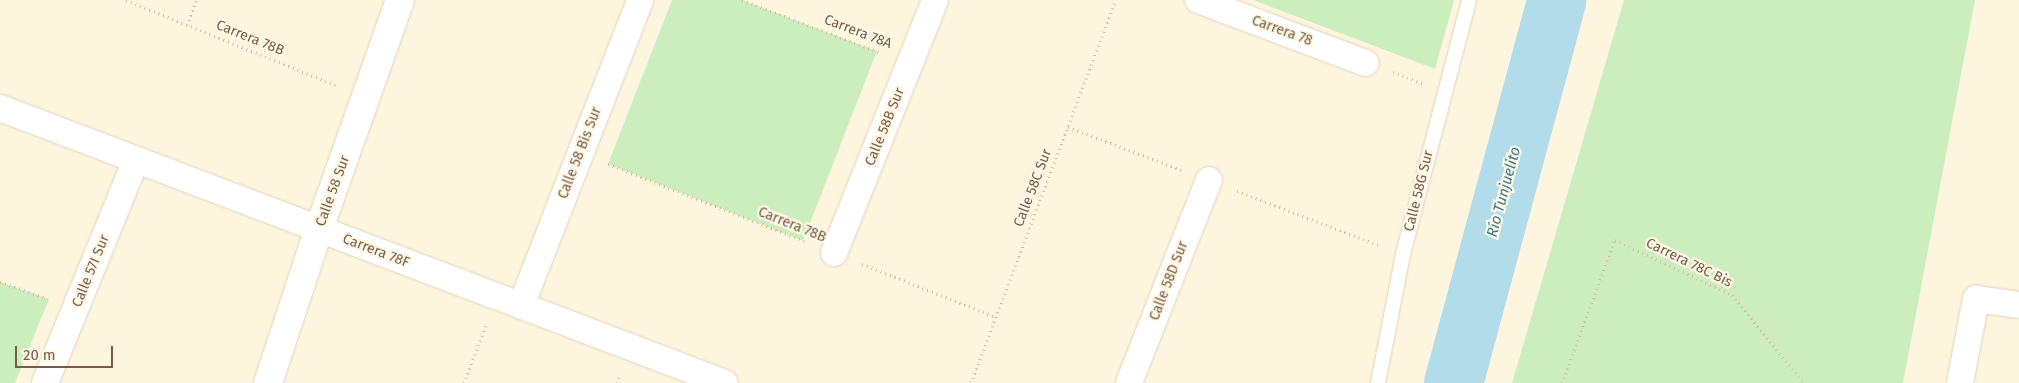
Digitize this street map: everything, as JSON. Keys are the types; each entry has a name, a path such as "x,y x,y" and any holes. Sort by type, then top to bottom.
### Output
{"street":[{"name":"Calle 58 Sur","path":"268,383 319,229 400,0"},
{"name":"Calle 58 Bis Sur","path":"509,301 580,153 640,0"},
{"name":"Calle 58B Sur","path":"834,253 936,0"},
{"name":"Carrera 78","path":"1198,0 1366,63"},
{"name":"Carrera 78F","path":"0,108 725,383"},
{"name":"Calle 57I Sur","path":"46,383 136,160"},
{"name":"Calle 58D Sur","path":"1129,383 1209,180"},
{"path":"1960,383 1976,299 2019,305"}],"lane":[{"name":"Calle 58G Sur","path":"1378,383 1403,254 1469,0"}],"path":[{"name":"Carrera 78B","path":"126,0 366,97"},
{"path":"187,24 196,0"},
{"name":"Carrera 78A","path":"742,0 910,64"},
{"name":"Calle 58C Sur","path":"971,383 1116,0"},
{"path":"1366,63 1445,91"},
{"name":"Carrera 78B","path":"580,153 996,317"},
{"name":"Carrera 78C Bis","path":"1562,383 1616,240 1732,295 1804,383"},
{"path":"0,282 75,308"},
{"path":"464,383 509,301"}],"green space":[{"path":"672,0 742,0 877,51 803,241 608,164"},
{"path":"1253,0 1454,0 1435,69"},
{"path":"1624,0 1975,0 1903,383 1512,383"},
{"path":"0,282 49,299 15,383 0,383"}],"waterway":[{"name":"Río Tunjuelito","path":"1453,383 1556,0"}]}
